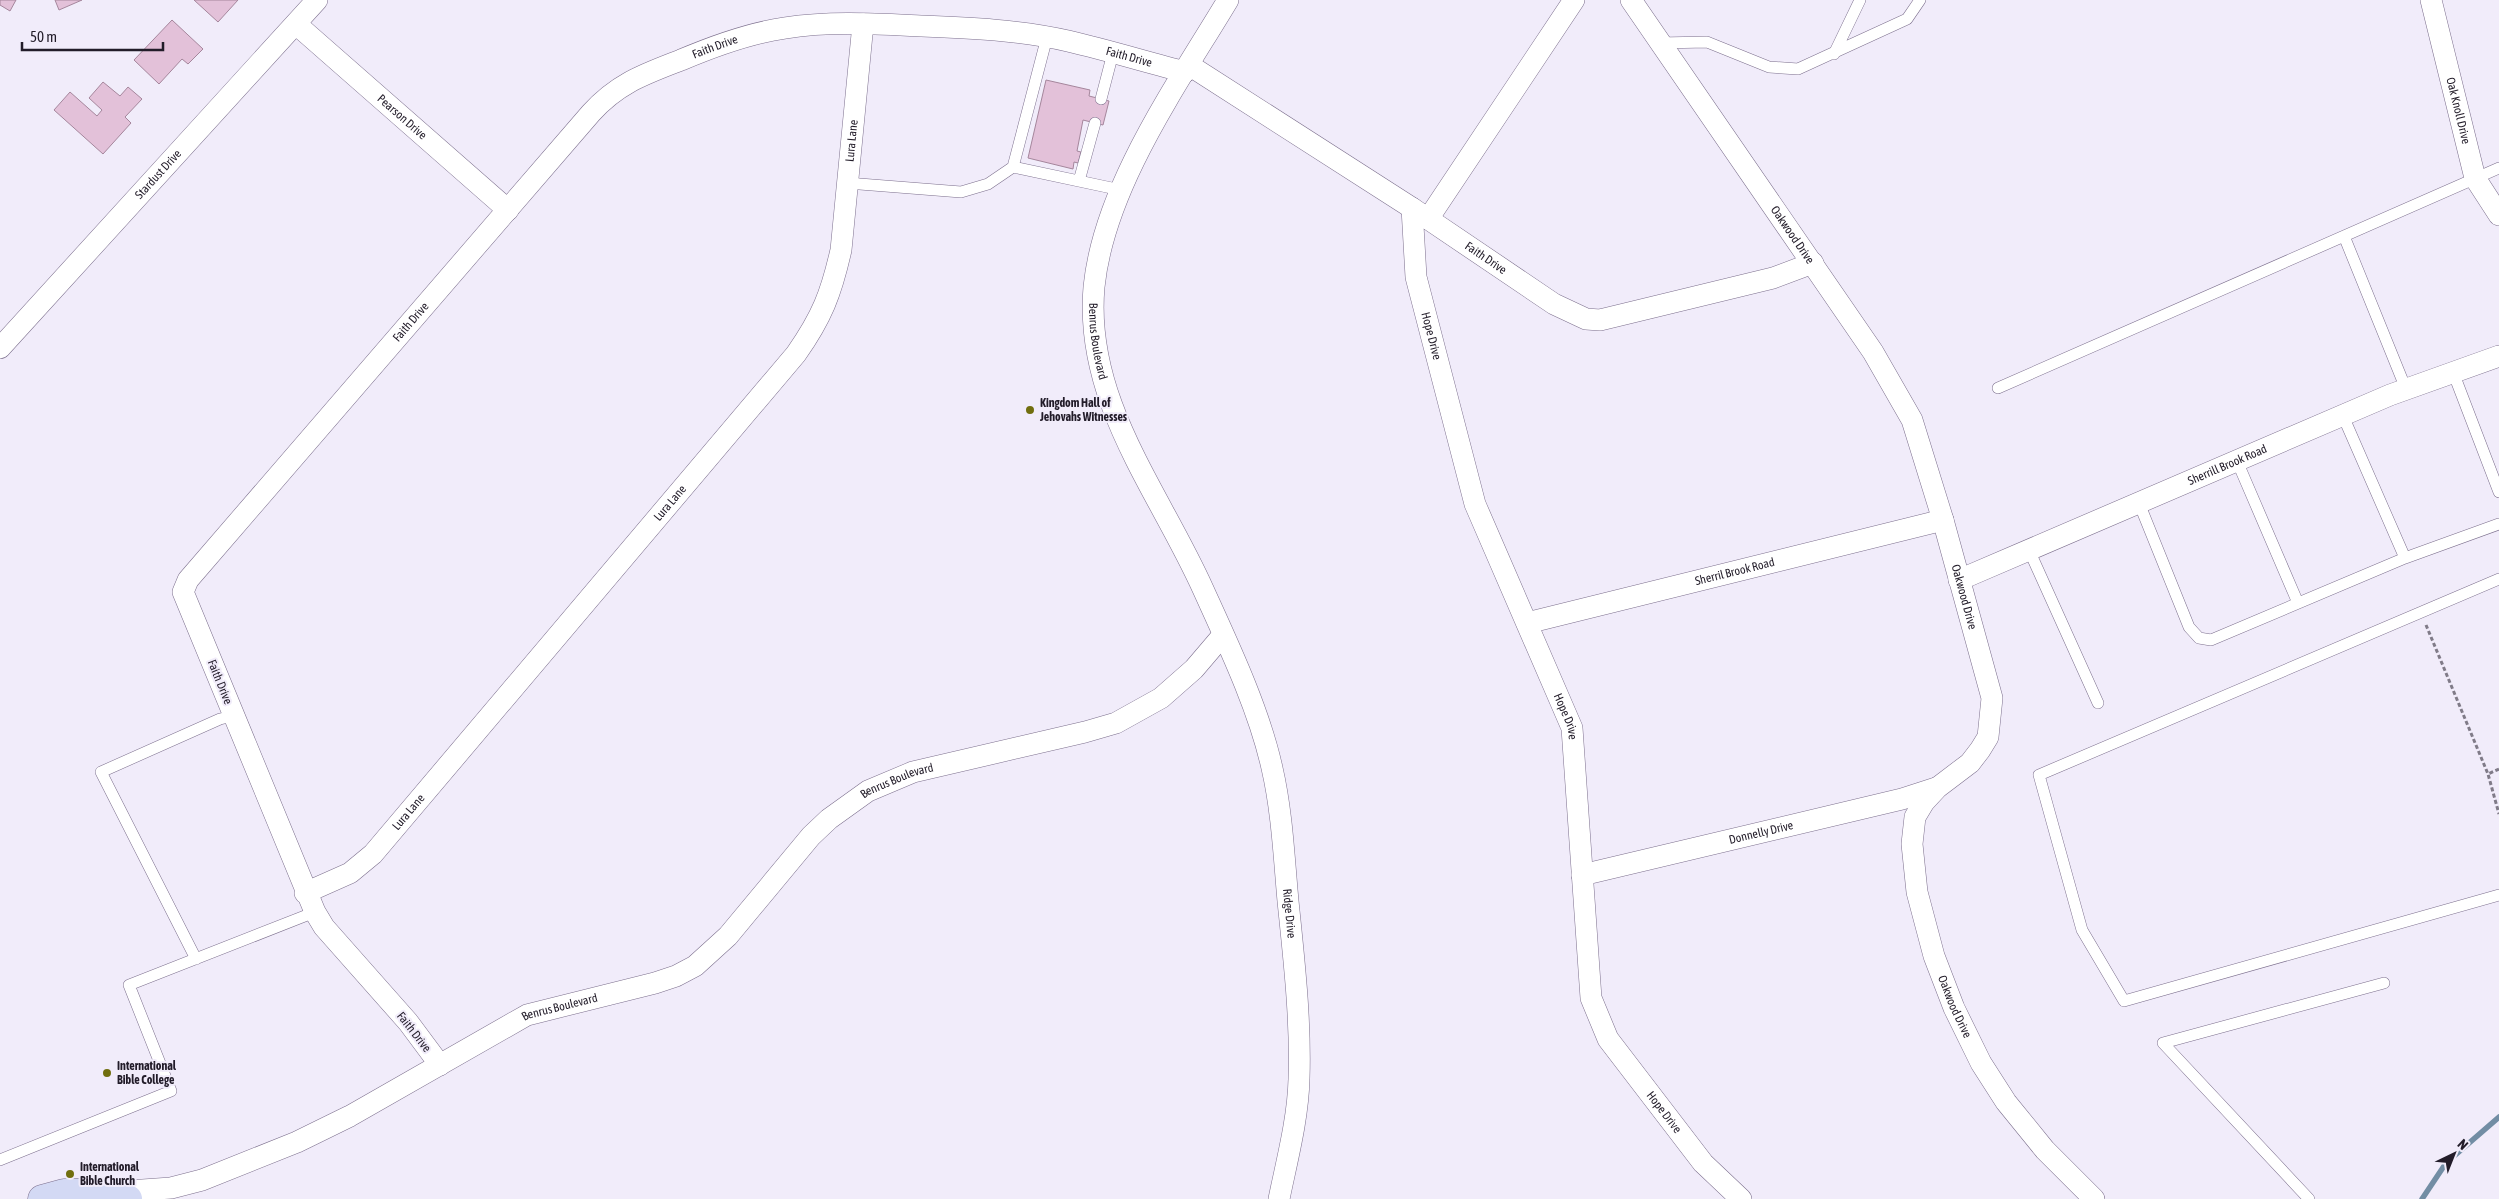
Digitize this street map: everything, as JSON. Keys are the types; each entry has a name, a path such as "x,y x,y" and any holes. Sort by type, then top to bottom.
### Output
{"street":[{"name":"Stardust Drive","path":"0,348 317,0"},
{"name":"Benrus Boulevard","path":"42,1199 64,1193 121,1196 171,1188 202,1180 296,1142 350,1116 527,1015 655,984 694,966 728,936 811,836 829,819 868,791 913,772 1085,732 1123,720 1161,698 1194,668 1223,635 1190,560 1132,456 1108,397 1100,371 1094,325 1094,288 1104,234 1121,190 1158,118 1228,0"},
{"path":"1420,213 1574,0"},
{"name":"Oakwood Drive","path":"1630,0 1873,352 1900,396 1912,420 1943,520 1992,698 1988,737 1970,764 1938,788 1924,802 1915,817 1912,844 1917,892 1937,965 1954,1008 1981,1064 2006,1102 2045,1150 2094,1199"},
{"name":"Oak Knoll Drive","path":"2431,0 2475,178 2499,215"},
{"name":"Pearson Drive","path":"296,24 508,210"},
{"name":"Faith Drive","path":"440,1065 408,1022 324,927 315,912 305,893 183,592 188,580 591,113 607,95 628,81 696,53 764,32 787,27 862,24 975,29 1047,37 1187,68 1420,213 1554,304 1586,320 1600,320 1774,278 1813,263"},
{"name":"Lura Lane","path":"305,893 350,873 373,854 796,354 816,324 833,285 841,250 862,24"},
{"name":"Hope Drive","path":"1420,213 1416,277 1475,504 1572,728 1588,982 1597,1017 1608,1039 1703,1163 1741,1199"},
{"name":"Sherrill Brook Road","path":"1959,580 2406,389 2499,356"},
{"name":"Sherril Brook Road","path":"1528,623 1943,520"},
{"name":"Ridge Drive","path":"1223,635 1254,710 1272,767 1280,818 1298,1012 1299,1083 1289,1152 1279,1199"},
{"name":"Donnelly Drive","path":"1582,875 1902,799 1938,788"}],"lane":[{"path":"1834,54 1860,0"},
{"path":"1660,43 1707,42 1769,67 1798,69 1907,19 1920,0"},
{"path":"847,183 961,192 988,184 1012,167 1047,37"},
{"path":"1101,99 1113,53"},
{"path":"1079,181 1095,122"},
{"path":"1012,167 1121,190"},
{"path":"1998,388 2499,168"},
{"path":"2344,236 2406,389"},
{"path":"2453,372 2499,492"},
{"path":"2343,416 2405,558"},
{"path":"2236,461 2298,603"},
{"path":"2138,503 2189,627 2199,638 2211,640 2405,558 2499,524"},
{"path":"2030,550 2098,703"},
{"path":"2499,579 2039,775 2082,930 2124,1001 2499,895"},
{"path":"196,959 101,772 220,719 233,716"},
{"path":"0,1160 171,1092 129,985 315,912"},
{"path":"2309,1199 2163,1044 2384,983"}],"path":[{"path":"2421,612 2488,774 2499,814"},
{"path":"2488,774 2499,769"}],"building":[{"path":"0,0 16,0 10,11 0,5"},
{"path":"55,0 82,0 59,10"},
{"path":"194,0 238,0 218,22"},
{"path":"172,20 203,49 188,64 182,59 159,84 134,60"},
{"path":"1046,80 1090,90 1089,96 1109,101 1103,125 1083,120 1077,151 1081,152 1078,163 1074,162 1073,169 1028,158"},
{"path":"103,82 120,96 128,87 142,99 125,117 131,123 103,154 54,110 70,92 97,116 102,110 89,98"}],"waterway":[{"path":"2422,1199 2446,1163 2499,1117"}],"place":[{"name":"Kingdom Hall of Jehovahs Witnesses","path":"1030,410"},
{"name":"International Bible College","path":"107,1073"},
{"name":"International Bible Church","path":"70,1174"}]}
